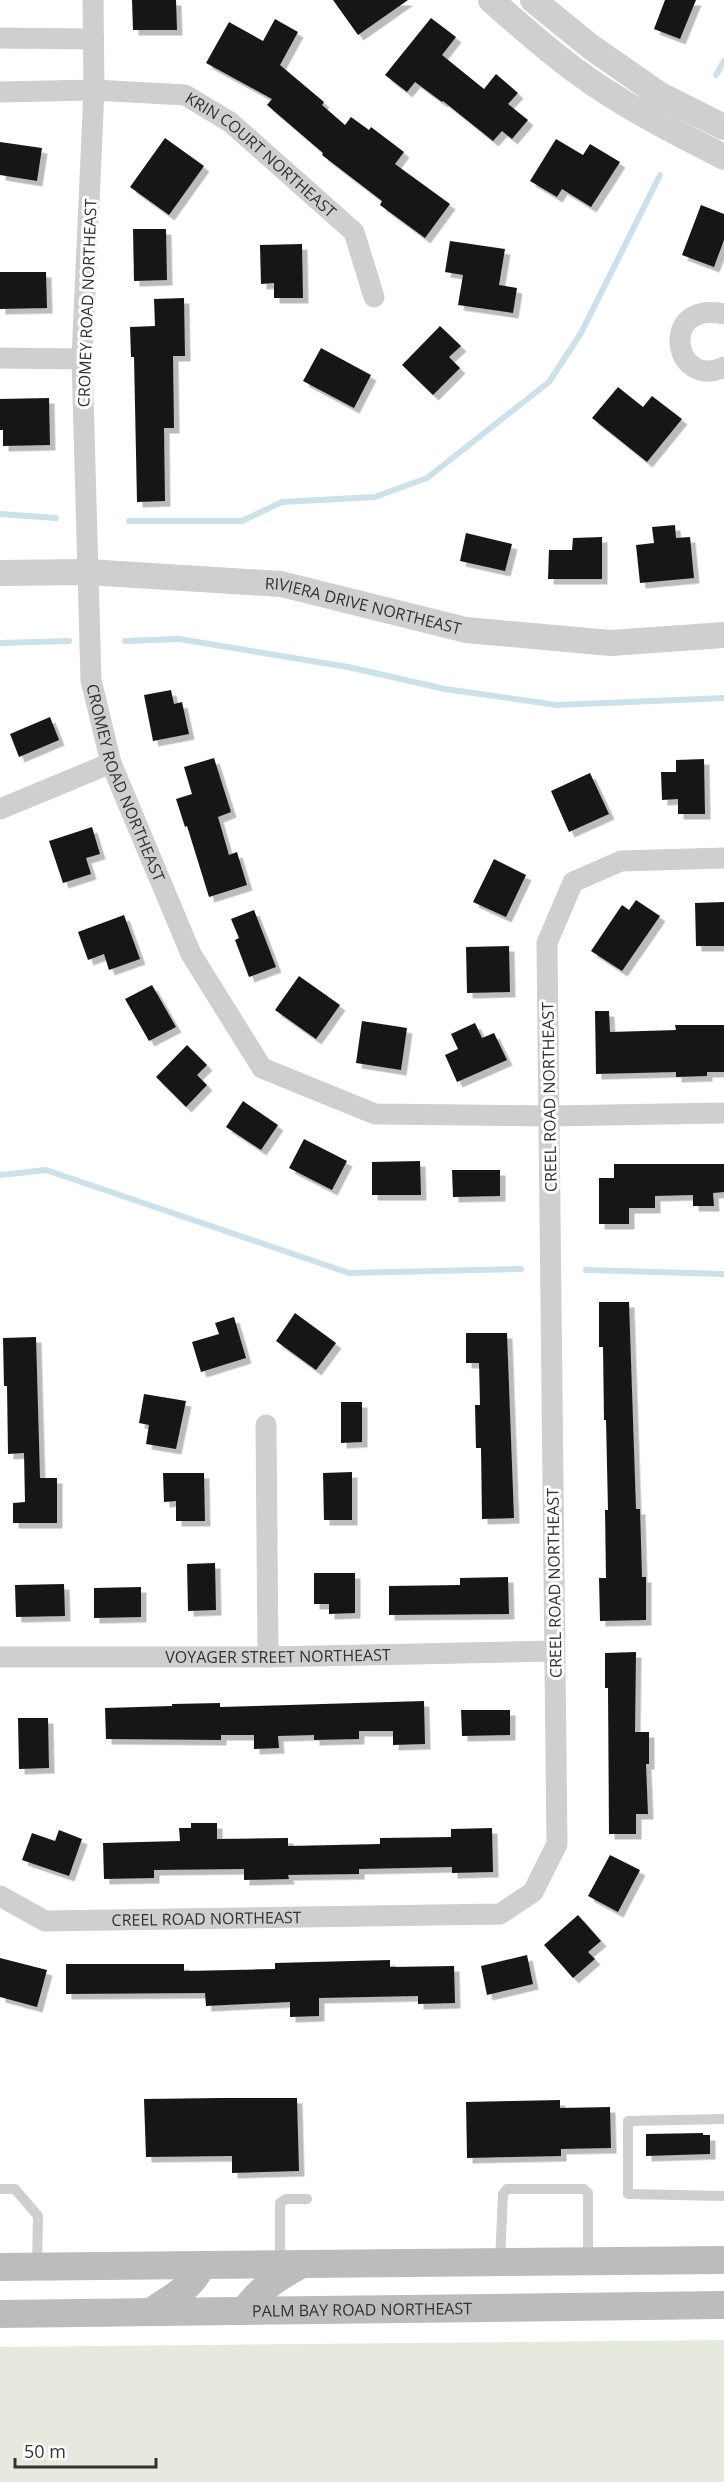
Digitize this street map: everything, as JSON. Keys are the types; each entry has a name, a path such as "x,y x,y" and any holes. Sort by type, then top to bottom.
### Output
{"main road":[{"path":"0,2267 724,2260"},
{"path":"244,2311 257,2293 291,2264"},
{"path":"150,2312 182,2292 197,2276 202,2265"},
{"name":"PALM BAY ROAD NORTHEAST","path":"0,2314 718,2301"}],"street":[{"name":"CROMEY ROAD NORTHEAST","path":"93,0 94,90 82,359 91,680 111,763 191,954 262,1068 375,1114 550,1116 724,1113"},
{"path":"491,0 538,42 577,72 652,121 724,157"},
{"path":"533,0 591,47 660,94 724,127"},
{"path":"0,38 93,39"},
{"name":"KRIN COURT NORTHEAST","path":"0,92 94,90 185,95 230,122 354,232 374,297"},
{"path":"724,314 706,312 690,318 680,335 679,345 682,355 697,369 707,371 724,367"},
{"path":"0,358 82,359"},
{"name":"RIVIERA DRIVE NORTHEAST","path":"0,573 87,572 281,584 466,630 610,643 724,635"},
{"path":"0,809 111,763"},
{"name":"CREEL ROAD NORTHEAST","path":"0,1896 45,1921 500,1914 533,1892 557,1844 547,943 573,882 621,861 724,858"},
{"path":"266,1425 268,1657"},
{"name":"VOYAGER STREET NORTHEAST","path":"0,1657 268,1657 554,1651"}],"lane":[{"path":"724,2120 628,2121 628,2194 724,2196"},
{"path":"0,2189 15,2189 38,2216 37,2267"},
{"path":"500,2263 503,2194 507,2189 584,2189 588,2193 588,2262"},
{"path":"291,2264 280,2203 286,2199 307,2199"}],"shaded area":[{"path":"724,2340 724,2482 0,2482 0,2347"}],"building":[{"path":"132,0 176,0 177,30 133,30"},
{"path":"333,0 408,0 358,35"},
{"path":"665,0 696,0 680,39 654,29"},
{"path":"431,18 456,37 442,55 484,89 496,74 518,93 508,104 528,120 512,139 502,131 493,141 415,82 407,92 385,75"},
{"path":"275,19 298,32 280,65 324,102 322,105 345,125 351,117 369,130 371,127 404,152 395,164 450,204 425,238 380,205 382,201 322,155 323,153 267,105 272,99 206,63 229,22 263,41"},
{"path":"165,138 204,166 169,215 130,187"},
{"path":"556,139 583,155 590,144 620,162 591,207 562,189 557,197 530,181"},
{"path":"0,142 42,148 37,181 0,175"},
{"path":"701,205 724,214 724,240 714,267 682,255"},
{"path":"133,229 166,229 167,280 134,281"},
{"path":"450,241 505,249 499,285 517,288 513,313 458,305 463,275 445,272"},
{"path":"302,244 303,298 274,298 274,283 261,284 260,245"},
{"path":"0,272 46,272 47,308 0,309"},
{"path":"184,298 185,356 173,356 174,428 164,428 165,501 137,502 134,357 131,357 130,327 155,326 154,299"},
{"path":"440,326 461,346 449,357 460,368 433,395 402,365"},
{"path":"321,348 371,375 354,408 303,381"},
{"path":"618,387 643,407 652,396 682,419 647,462 592,418"},
{"path":"49,398 50,445 3,446 3,430 0,430 0,399"},
{"path":"675,525 676,538 690,537 694,578 640,583 636,545 654,543 652,527"},
{"path":"466,533 512,544 505,571 460,561"},
{"path":"602,537 602,579 548,579 549,550 572,550 573,538"},
{"path":"171,690 174,704 182,702 189,734 153,741 144,695"},
{"path":"50,717 59,740 19,757 10,734"},
{"path":"214,758 231,812 218,817 229,855 237,852 247,885 209,897 187,826 185,827 176,799 192,794 184,767"},
{"path":"704,759 705,814 678,814 678,799 662,800 661,772 676,772 676,760"},
{"path":"590,773 609,814 569,832 551,791"},
{"path":"92,827 100,854 86,858 91,874 63,883 49,841"},
{"path":"494,859 526,875 506,917 473,902"},
{"path":"636,900 660,916 622,971 591,951 622,905 629,910"},
{"path":"724,902 724,946 696,946 695,903"},
{"path":"254,910 276,967 249,977 235,940 239,938 231,919"},
{"path":"124,915 140,959 109,970 104,954 88,960 78,932"},
{"path":"509,946 510,992 467,993 466,947"},
{"path":"299,976 340,1005 316,1039 275,1010"},
{"path":"152,985 176,1027 149,1041 125,999"},
{"path":"595,1011 609,1011 610,1032 676,1030 675,1025 724,1025 724,1072 707,1072 707,1076 676,1077 676,1072 596,1074"},
{"path":"362,1021 407,1028 401,1070 356,1063"},
{"path":"475,1023 482,1038 494,1033 507,1060 457,1082 445,1055 458,1049 451,1034"},
{"path":"187,1045 207,1065 197,1075 207,1085 186,1107 156,1077"},
{"path":"243,1101 278,1125 261,1150 226,1127"},
{"path":"304,1139 347,1161 332,1190 289,1168"},
{"path":"420,1161 421,1195 372,1195 372,1162"},
{"path":"614,1164 724,1164 724,1192 713,1193 714,1206 693,1206 693,1195 655,1196 655,1208 629,1208 629,1224 599,1224 599,1178 614,1178"},
{"path":"452,1170 500,1170 500,1196 453,1197"},
{"path":"599,1302 629,1302 636,1509 640,1509 642,1577 646,1577 646,1620 600,1621 599,1578 606,1578 605,1510 608,1510 603,1347 599,1347"},
{"path":"295,1313 336,1343 316,1370 276,1341"},
{"path":"234,1317 246,1358 201,1372 192,1342 219,1334 215,1323"},
{"path":"466,1333 507,1333 514,1518 482,1519 481,1448 476,1448 475,1405 480,1405 479,1363 466,1363"},
{"path":"36,1337 40,1478 57,1478 57,1523 13,1523 13,1503 25,1502 24,1453 8,1454 7,1386 4,1386 3,1338"},
{"path":"144,1394 186,1401 176,1449 146,1444 149,1425 139,1423"},
{"path":"341,1402 362,1402 362,1442 341,1443"},
{"path":"352,1472 352,1520 324,1520 323,1473"},
{"path":"163,1473 204,1473 205,1521 176,1521 176,1501 164,1502"},
{"path":"215,1563 216,1610 188,1611 187,1564"},
{"path":"314,1573 355,1573 355,1613 329,1614 329,1604 314,1604"},
{"path":"508,1577 509,1614 389,1615 389,1586 460,1585 460,1578"},
{"path":"64,1584 65,1616 16,1617 15,1585"},
{"path":"141,1587 141,1617 94,1618 94,1588"},
{"path":"636,1652 635,1732 649,1732 649,1764 646,1764 648,1814 636,1814 636,1834 609,1834 608,1688 605,1688 605,1653"},
{"path":"424,1701 425,1744 393,1745 393,1731 359,1731 359,1739 314,1740 314,1735 278,1736 279,1748 254,1749 254,1735 221,1735 221,1740 106,1739 105,1708 172,1706 172,1704 220,1703 220,1707"},
{"path":"461,1710 510,1710 510,1735 462,1736"},
{"path":"18,1718 48,1718 49,1768 19,1769"},
{"path":"191,1823 217,1823 217,1839 288,1838 288,1846 380,1844 380,1838 451,1837 451,1829 492,1828 493,1872 452,1873 452,1867 359,1869 359,1874 288,1875 289,1879 244,1880 244,1869 154,1870 154,1878 104,1879 103,1843 180,1841 179,1828 191,1828"},
{"path":"59,1830 82,1839 69,1876 22,1860 32,1833 55,1841"},
{"path":"610,1855 640,1870 618,1912 588,1896"},
{"path":"578,1915 601,1941 588,1952 595,1959 573,1978 544,1945"},
{"path":"527,1955 533,1984 487,1995 481,1966"},
{"path":"0,1958 47,1970 37,2007 0,1997"},
{"path":"390,1960 390,1967 454,1966 455,2003 418,2004 418,1996 319,1998 319,2016 290,2017 290,2002 206,2006 205,1993 66,1994 66,1964 184,1964 184,1971 275,1969 275,1963"},
{"path":"297,2098 299,2171 232,2173 232,2156 146,2157 144,2099"},
{"path":"560,2100 560,2108 610,2107 611,2148 561,2149 561,2156 467,2158 466,2102"},
{"path":"703,2133 703,2135 710,2135 710,2154 646,2156 646,2134"}],"waterway":[{"path":"716,75 724,61"},
{"path":"129,521 242,521 282,502 375,497 427,478 549,382 581,333 660,175"},
{"path":"0,514 56,518"},
{"path":"125,641 179,639 348,667 445,689 557,705 724,698"},
{"path":"0,643 69,641"},
{"path":"0,1175 46,1170 349,1273 521,1269"},
{"path":"586,1270 724,1274"}]}
